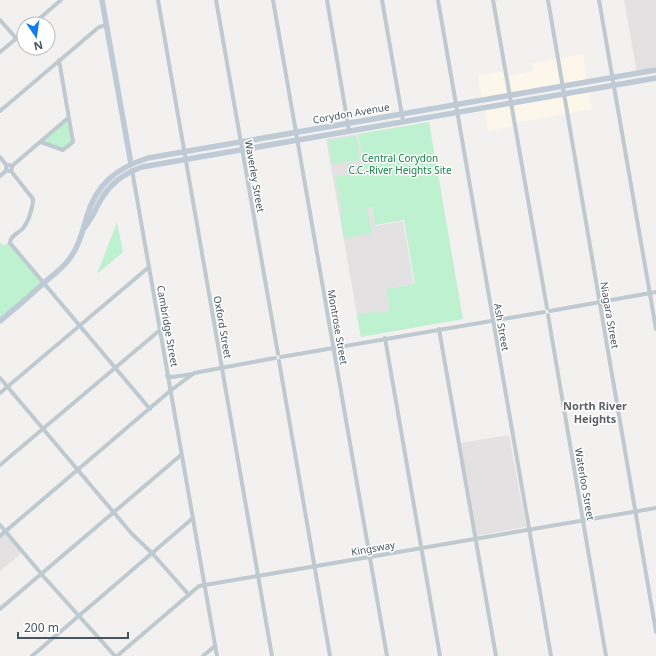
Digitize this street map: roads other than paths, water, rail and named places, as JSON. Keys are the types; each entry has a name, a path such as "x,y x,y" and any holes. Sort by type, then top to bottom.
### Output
{"main road":[{"name":"Cambridge Street","path":"102,0 131,164"},
{"name":"Corydon Avenue","path":"0,321 44,284 71,257 84,228 87,215 94,199 105,182 121,169 131,164 148,158 656,70"},
{"name":"Corydon Avenue","path":"84,228 92,218 110,186 132,170 242,149 656,78"}],"street":[{"path":"42,16 61,0"},
{"name":"Oxford Street","path":"158,0 272,656"},
{"name":"Waverley Street","path":"216,0 330,656"},
{"name":"Montrose Street","path":"273,0 387,656"},
{"path":"327,0 349,131"},
{"path":"382,0 403,121"},
{"name":"Ash Street","path":"438,0 551,656"},
{"name":"Waterloo Street","path":"493,0 606,656"},
{"name":"Niagara Street","path":"548,0 656,632"},
{"path":"599,0 656,329"},
{"path":"0,20 16,38 0,52"},
{"path":"0,111 99,27 106,25"},
{"path":"41,142 63,150 73,142 59,60"},
{"path":"0,176 68,118"},
{"path":"0,157 33,199 24,227 12,238 10,242 150,409"},
{"name":"Cambridge Street","path":"131,164 217,656"},
{"path":"0,393 149,267"},
{"path":"168,376 194,373 385,338 656,292"},
{"path":"439,329 496,656"},
{"path":"0,465 160,330"},
{"path":"385,338 440,656"},
{"path":"0,536 170,391 194,373"},
{"path":"0,378 132,534 152,553 189,595"},
{"path":"163,398 172,402"},
{"path":"0,609 114,513 181,454"},
{"name":"Kingsway","path":"116,656 199,586 656,508"},
{"path":"32,656 193,518"},
{"path":"0,526 41,574 116,656"},
{"path":"203,656 215,646"}],"district":[{"name":"North River Heights","path":"595,412"}],"park label":[{"name":"Central Corydon C.C.-River Heights Site","path":"400,164"}]}
